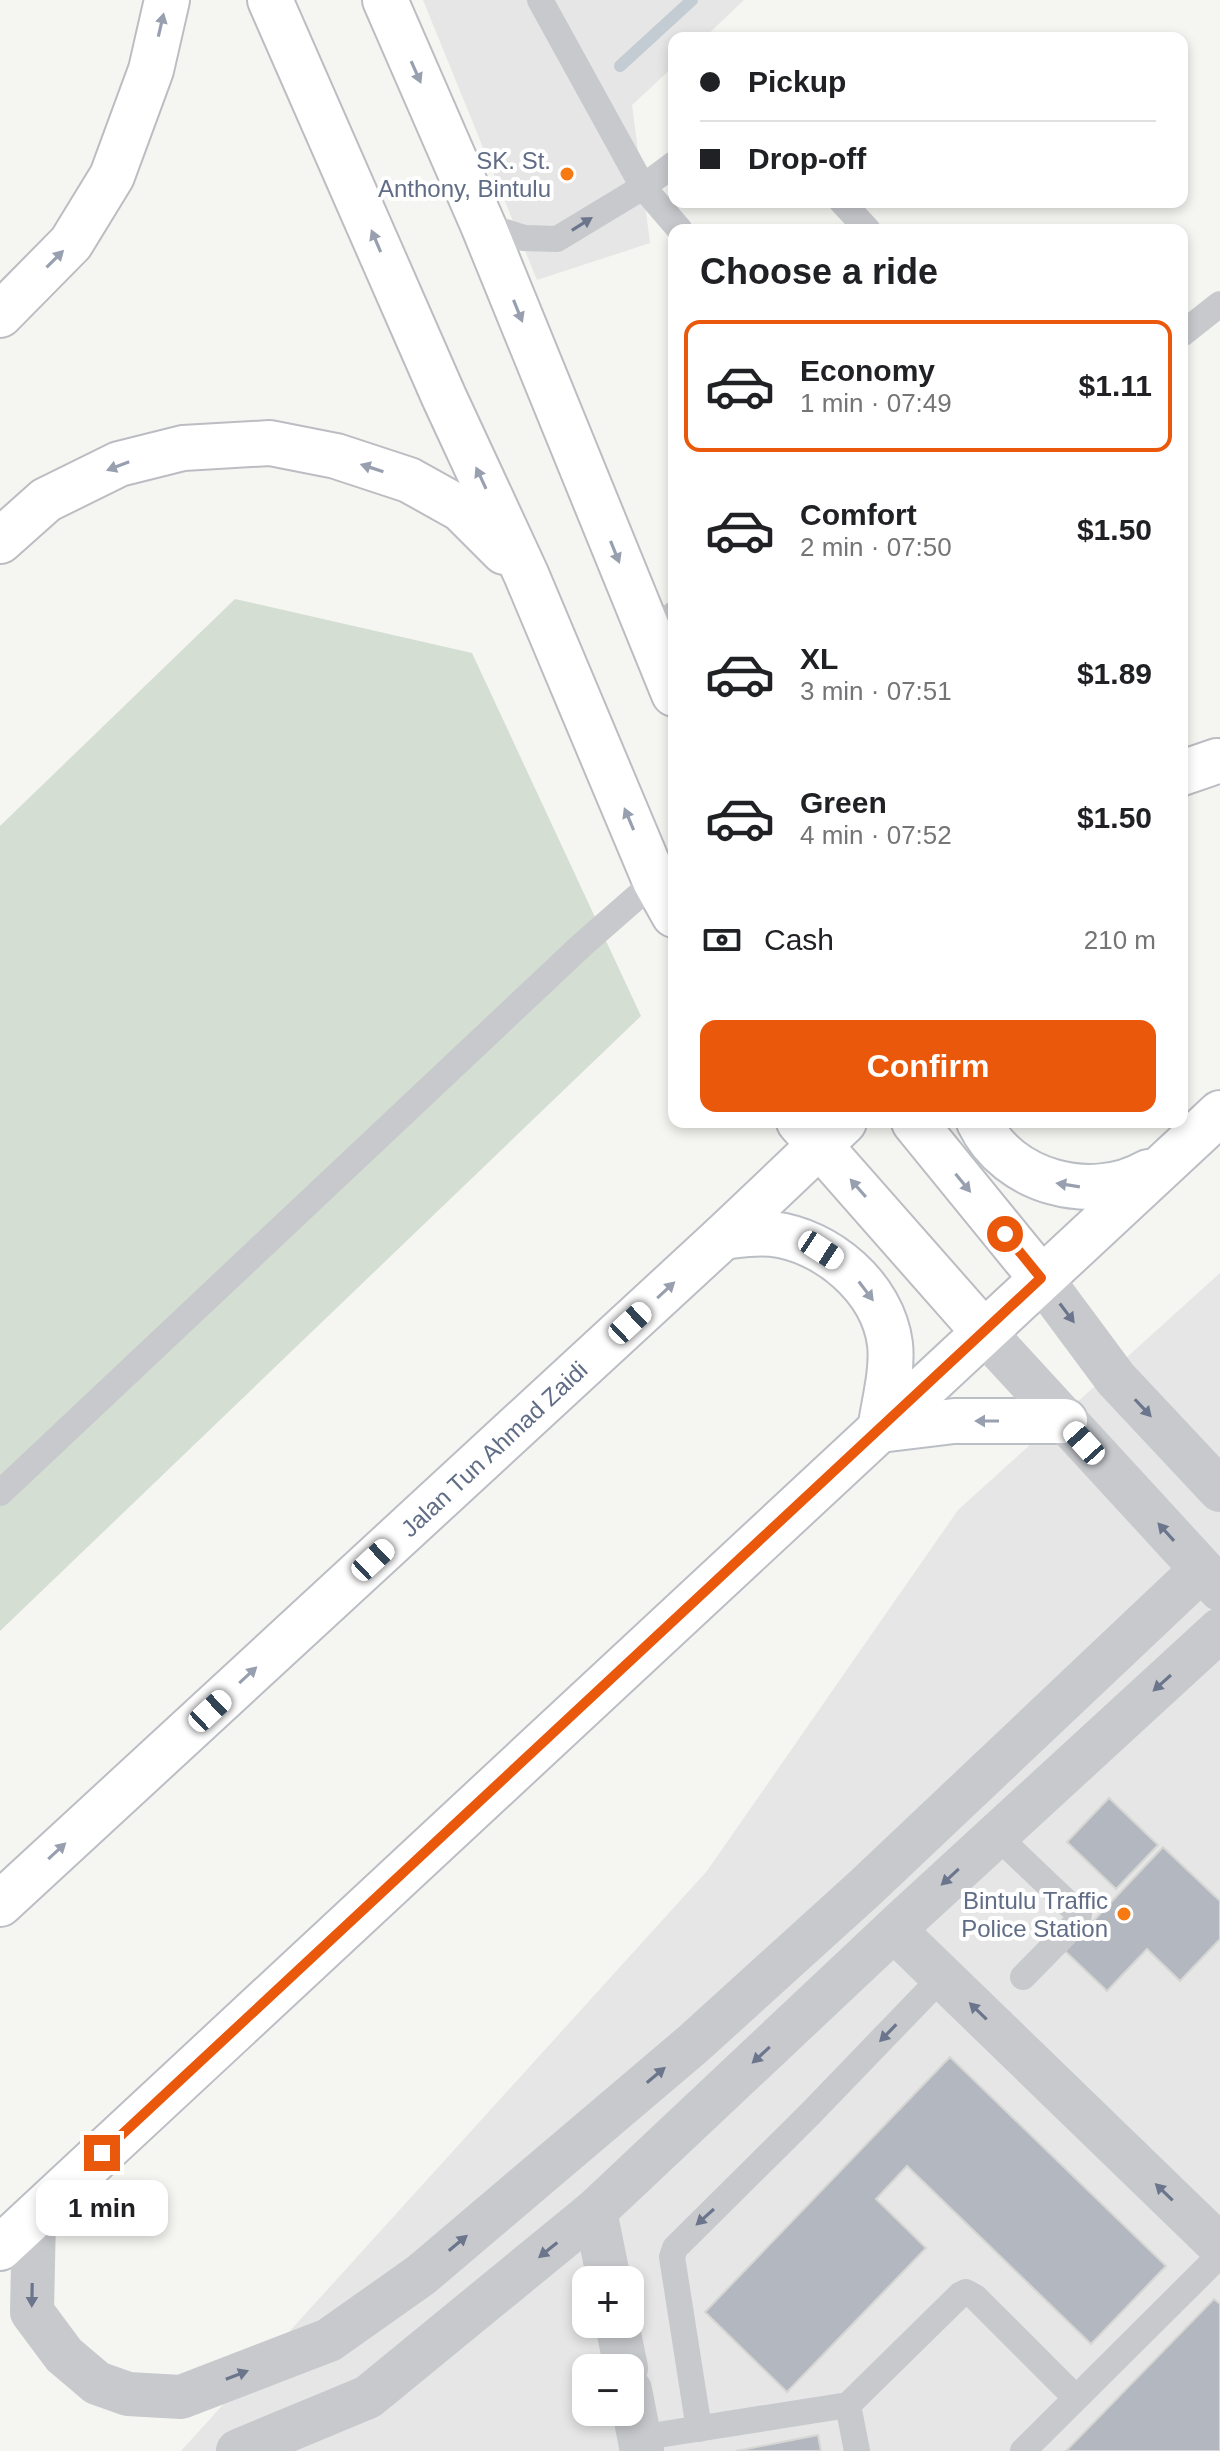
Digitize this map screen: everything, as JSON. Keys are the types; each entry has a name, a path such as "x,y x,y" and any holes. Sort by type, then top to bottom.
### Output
{"main road":[{"path":"0,315 71,243 112,176 151,70 167,0"},
{"path":"270,0 444,397 526,574 664,898"},
{"path":"385,0 667,660"},
{"path":"0,541 46,500 119,464 183,448 270,443 336,456 409,480 461,509 526,574"},
{"path":"1188,787 1206,764"},
{"path":"0,2248 1220,1113"},
{"path":"919,1128 1041,1278"},
{"path":"982,1128 1013,1162 1050,1182 1091,1189 1132,1181 1168,1161"},
{"path":"821,1130 983,1331"},
{"name":"Jalan Tun Ahmad Zaidi","path":"0,1904 723,1237 821,1130"},
{"path":"723,1237 774,1234 804,1242 835,1260 868,1291 883,1317 890,1345 880,1430"},
{"path":"880,1430 954,1421 1065,1421"}],"street":[{"path":"1041,1278 1116,1379 1220,1490"},
{"path":"34,2217 32,2312 64,2355 97,2383 128,2394 181,2397 329,2340 421,2275 693,2044 1210,1580 983,1331"},
{"path":"238,2451 368,2397 595,2211 898,1925 1220,1630"},
{"path":"866,1887 876,1887 891,1897 898,1925 942,1977 1219,2244"},
{"path":"595,2211 606,2266"}],"lane":[{"path":"540,0 643,187 675,224"},
{"path":"483,225 524,238 557,239 668,168"},
{"path":"848,208 862,224"},
{"path":"1188,329 1220,304"},
{"path":"0,1493 582,945 664,898"},
{"path":"996,1835 1079,1914 1078,1921 1023,1977"},
{"path":"699,2429 672,2257 675,2248 942,1977"},
{"path":"1023,2451 1219,2244"},
{"path":"641,2445 699,2429 848,2405 966,2292 975,2297 1076,2398"},
{"path":"848,2405 857,2451"}],"shaded area":[{"name":"SK. St. Anthony, Bintulu","path":"423,0 744,0 710,32 668,32 668,72 632,105 650,243 537,280"},
{"path":"235,599 472,653 641,1016 0,1631 0,826"},
{"path":"1220,1273 1220,2451 181,2451 707,1871 958,1510"}],"building":[{"path":"1109,1798 1158,1845 1116,1889 1067,1842"},
{"path":"1163,1847 1220,1901 1220,1939 1180,1981 1147,1949 1107,1991 1065,1951"},
{"path":"950,2057 1166,2266 1091,2344 907,2166 876,2199 926,2248 787,2392 705,2312"},
{"path":"1214,2299 1220,2304 1220,2451 1066,2451"},
{"path":"818,2435 821,2451 736,2451"}],"waterway":[{"path":"620,66 692,0"}],"place":[{"name":"SK. St. Anthony, Bintulu","path":"567,174"},
{"name":"Bintulu Traffic Police Station","path":"1124,1914"}],"route":[{"path":"102,2153 1041,1278 1005,1234"}]}
